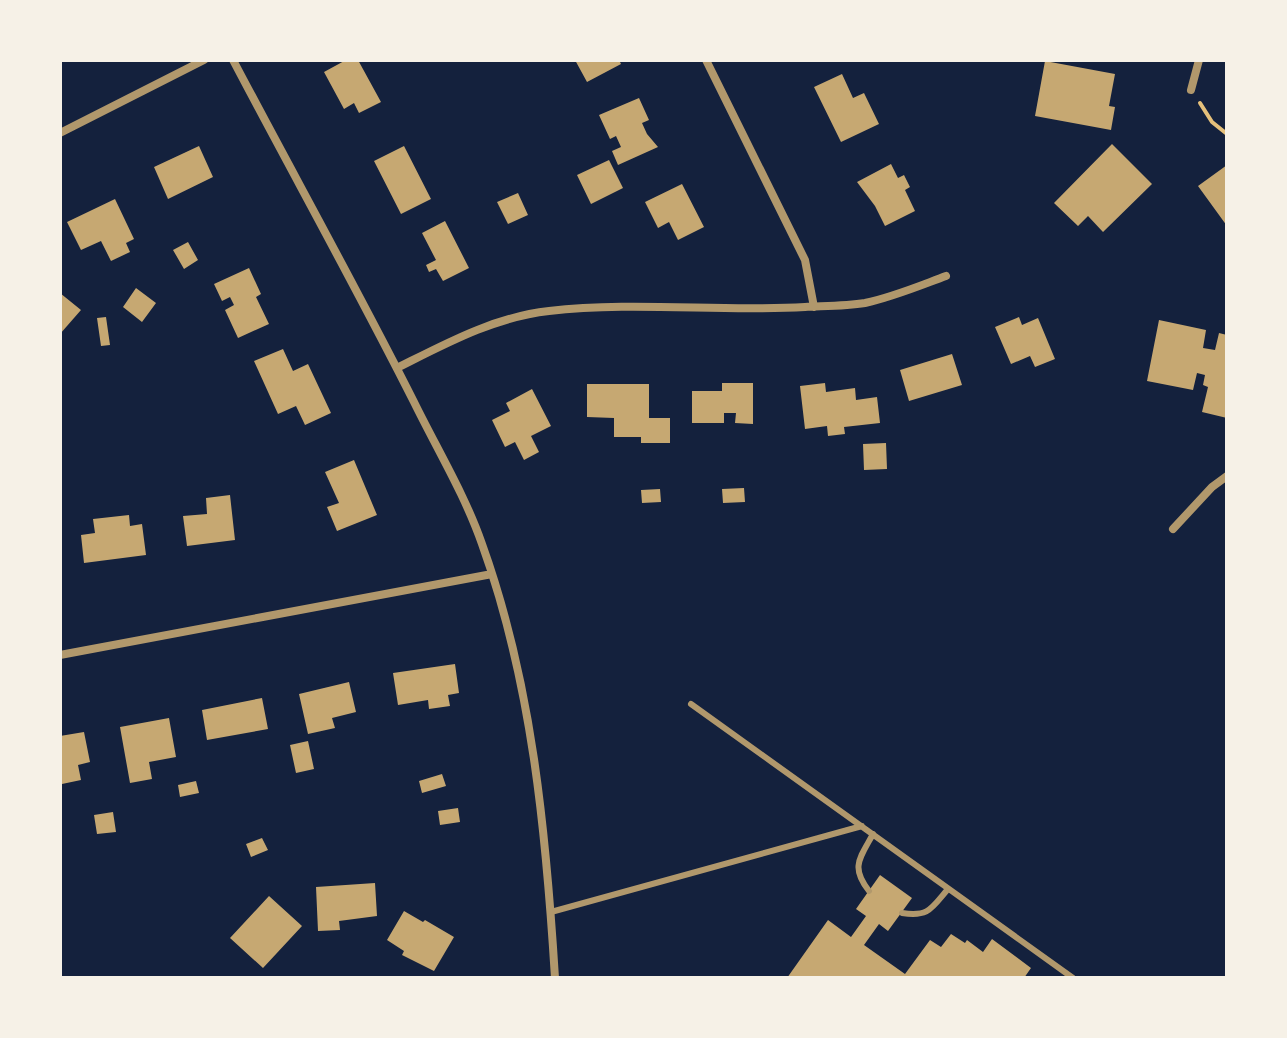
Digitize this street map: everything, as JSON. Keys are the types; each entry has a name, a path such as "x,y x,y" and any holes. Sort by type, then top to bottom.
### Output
{"street":[{"path":"60,133 204,60"},
{"path":"233,60 397,368 471,515 492,574 516,661 537,771 555,978"},
{"path":"706,60 805,260 814,307"},
{"path":"1191,90 1199,60"},
{"path":"397,368 467,334 502,321 548,311 619,308 760,310 861,304 891,297 946,276"},
{"path":"1173,529 1212,487 1227,476"},
{"path":"60,655 492,574"}],"lane":[{"path":"691,704 1073,978"},
{"path":"551,912 862,826"},
{"path":"869,891 858,877 858,862 873,834"},
{"path":"902,913 917,915 928,912 948,889"}],"path":[{"path":"1191,90 1212,122 1227,134"}],"building":[{"path":"346,60 358,60 381,102 359,113 354,103 344,109 324,72"},
{"path":"575,60 619,60 621,64 587,82"},
{"path":"1045,61 1115,74 1109,106 1115,107 1111,130 1035,116"},
{"path":"842,74 853,98 864,93 879,124 841,142 814,87"},
{"path":"639,98 649,120 642,123 658,147 618,165 612,151 621,147 616,136 610,139 599,115"},
{"path":"1112,144 1152,184 1103,232 1088,216 1078,226 1054,203"},
{"path":"199,146 213,177 168,199 154,167"},
{"path":"404,146 431,199 401,214 374,161"},
{"path":"609,160 623,188 591,204 577,175"},
{"path":"891,164 898,178 904,175 910,187 905,190 915,211 885,226 857,182"},
{"path":"1227,165 1227,226 1198,186"},
{"path":"682,184 704,227 678,240 669,222 658,228 645,202"},
{"path":"518,193 528,215 508,224 497,202"},
{"path":"115,199 134,239 126,243 130,252 111,261 101,241 81,250 67,222"},
{"path":"445,221 469,268 443,281 436,269 429,272 426,265 436,260 422,233"},
{"path":"188,242 198,260 184,269 173,250"},
{"path":"249,268 261,294 256,297 269,324 238,338 225,310 234,305 230,297 222,301 214,284"},
{"path":"136,288 156,303 142,322 123,307"},
{"path":"60,293 81,310 60,334"},
{"path":"106,317 110,345 101,346 97,318"},
{"path":"1019,317 1022,325 1038,318 1055,359 1035,367 1030,356 1011,364 995,327"},
{"path":"1159,320 1206,330 1203,348 1215,350 1219,333 1227,335 1227,418 1202,412 1208,387 1203,385 1205,375 1197,373 1193,390 1147,381"},
{"path":"283,349 293,371 308,364 331,413 305,425 296,406 278,414 254,361"},
{"path":"952,354 962,385 909,401 900,370"},
{"path":"722,383 753,383 753,424 735,423 736,413 724,413 724,423 692,423 692,391 722,391"},
{"path":"825,383 826,392 855,388 856,400 877,397 880,423 844,427 845,434 828,436 827,426 805,429 800,386"},
{"path":"587,384 649,384 649,418 670,418 670,443 641,443 641,437 614,437 614,418 587,417"},
{"path":"532,389 551,426 531,436 539,452 524,460 515,442 505,447 492,420 510,411 506,403"},
{"path":"886,443 887,469 864,470 863,444"},
{"path":"354,460 377,515 337,531 327,507 339,503 325,472"},
{"path":"744,488 745,502 723,503 722,489"},
{"path":"660,489 661,502 642,503 641,490"},
{"path":"230,495 235,540 187,546 183,516 207,514 206,498"},
{"path":"129,515 130,526 142,524 146,555 84,563 81,535 95,533 93,519"},
{"path":"455,664 459,693 448,695 450,706 429,709 428,700 398,705 393,673"},
{"path":"349,682 356,712 332,718 335,728 308,734 299,694"},
{"path":"262,698 268,729 207,740 202,710"},
{"path":"169,718 176,757 149,762 152,779 130,783 120,727"},
{"path":"84,732 90,762 78,765 81,780 62,784 60,736"},
{"path":"308,741 314,769 296,773 290,745"},
{"path":"442,774 446,786 422,793 419,781"},
{"path":"196,781 199,793 180,797 178,785"},
{"path":"458,808 460,822 440,825 438,811"},
{"path":"113,812 116,832 97,834 94,815"},
{"path":"262,838 268,850 251,857 246,844"},
{"path":"880,875 912,898 888,931 879,924 864,945 905,974 930,940 941,947 951,934 965,943 967,940 983,952 992,939 1031,968 1024,978 787,978 828,920 851,937 866,916 856,909"},
{"path":"375,883 377,916 339,921 340,930 318,931 316,887"},
{"path":"269,896 302,926 263,968 230,938"},
{"path":"404,911 454,937 434,971 402,955 404,951 387,940"}]}
